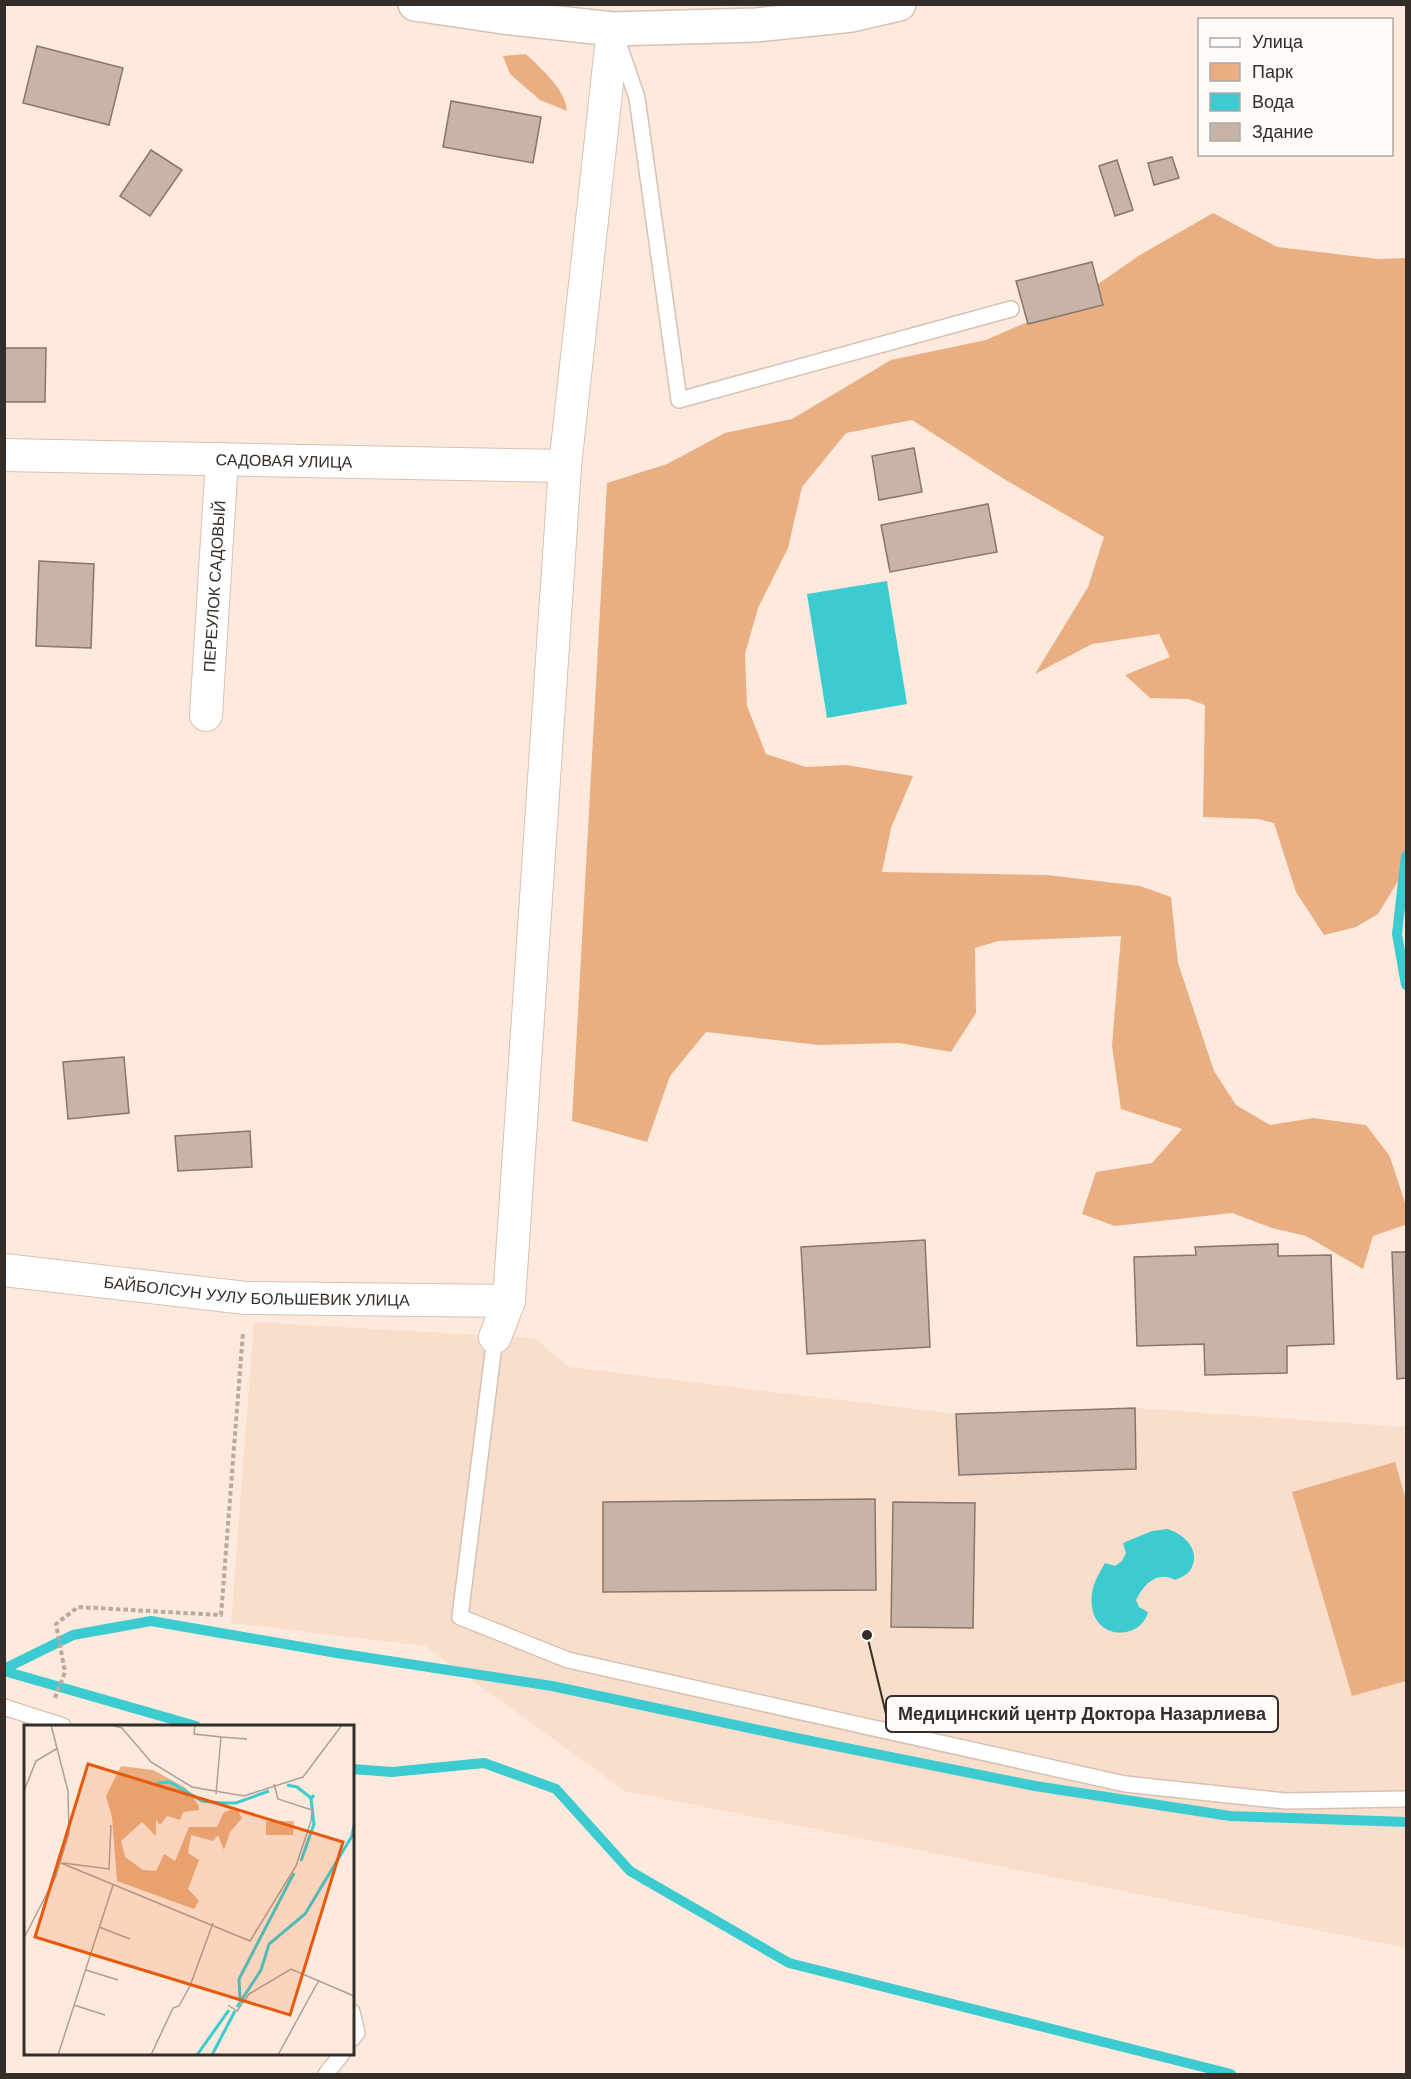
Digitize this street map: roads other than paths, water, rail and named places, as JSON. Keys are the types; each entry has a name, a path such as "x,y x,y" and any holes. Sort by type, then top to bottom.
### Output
{"main road":[{"path":"415,4 503,17 614,28 756,25 852,15 899,4"}],"street":[{"path":"495,1337 509,1301 565,466 614,28"},
{"name":"САДОВАЯ УЛИЦА","path":"4,455 565,466"},
{"name":"ПЕРЕУЛОК САДОВЫЙ","path":"206,715 222,459"},
{"name":"БАЙБОЛСУН УУЛУ БОЛЬШЕВИК УЛИЦА","path":"4,1270 246,1298 509,1301"}],"lane":[{"path":"614,28 637,98 679,400 1011,309"},
{"path":"495,1337 460,1617 568,1660 1125,1784 1285,1801 1407,1799"},
{"path":"4,1707 60,1725"},
{"path":"354,2020 357,2032 354,2036"},
{"path":"326,2074 341,2055"}],"water":[{"path":"887,581 907,704 827,718 807,594"},
{"path":"1167,1529 1181,1535 1191,1546 1194,1559 1187,1574 1175,1580 1168,1577 1157,1578 1147,1584 1136,1600 1139,1607 1148,1612 1143,1622 1135,1629 1115,1632 1105,1628 1097,1621 1092,1609 1092,1593 1095,1581 1105,1563 1115,1566 1122,1561 1126,1553 1123,1543 1152,1531"}],"waterway":[{"path":"1406,856 1397,934 1406,985"},
{"path":"4,1669 73,1635 151,1621 337,1653 552,1686 1035,1786 1230,1816 1406,1822"},
{"path":"4,1671 193,1725"},
{"path":"354,1769 392,1772 484,1763 556,1789 630,1871 789,1963 1231,2074"}],"place":[{"name":"Медицинский центр Доктора Назарлиева","path":"867,1635"}]}
